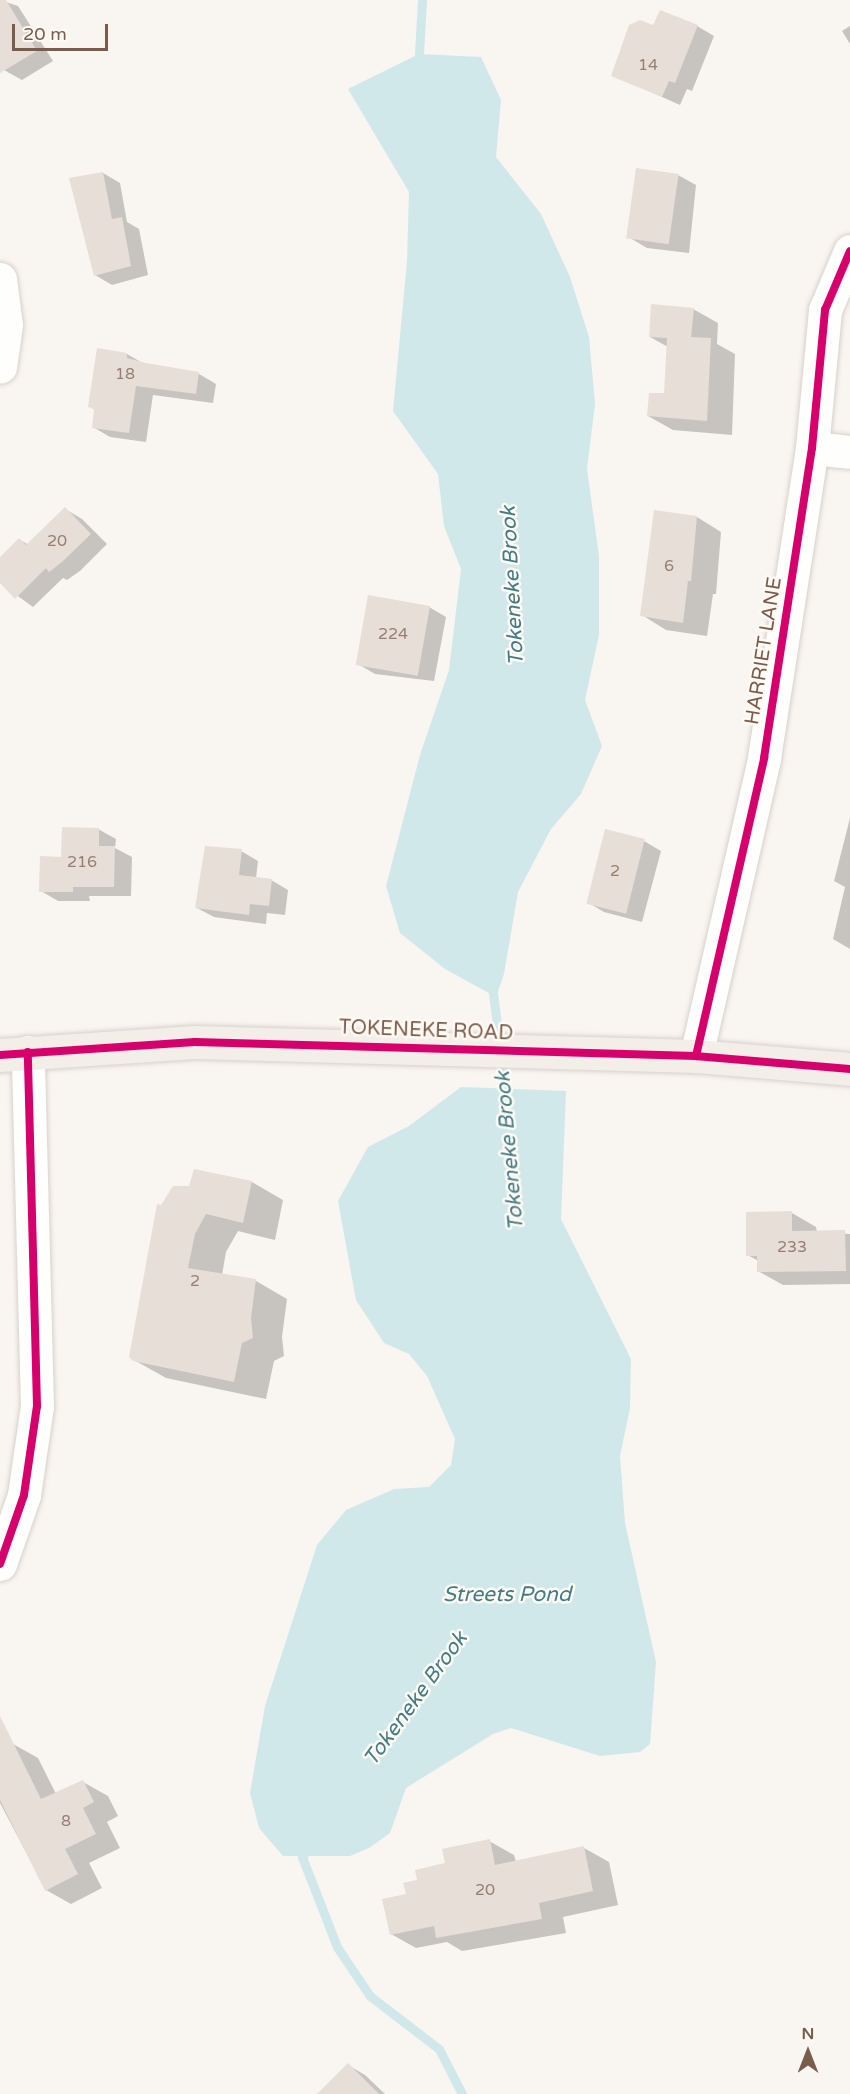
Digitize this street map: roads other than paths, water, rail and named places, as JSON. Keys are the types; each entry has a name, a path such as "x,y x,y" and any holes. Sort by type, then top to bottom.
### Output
{"main road":[{"name":"TOKENEKE ROAD","path":"14,1053 195,1042 696,1056 850,1070"}],"street":[{"name":"HARRIET LANE","path":"696,1056 764,758 812,448 825,310 850,251"},
{"path":"0,279 6,325 0,367"},
{"path":"812,448 850,452"},
{"path":"0,1564 24,1495 37,1406 14,1053"}],"water":[{"path":"419,54 481,57 501,100 496,157 541,214 570,277 589,337 595,404 587,469 599,556 599,635 585,700 602,746 581,794 551,829 518,892 504,974 496,997 445,969 400,933 386,886 420,755 449,670 461,569 444,526 438,474 393,411 407,261 409,192 348,89"},
{"name":"Streets Pond","path":"461,1087 566,1091 561,1219 631,1359 630,1408 620,1456 625,1523 656,1662 650,1744 640,1752 600,1756 511,1728 493,1734 406,1788 390,1833 369,1848 350,1856 283,1856 259,1828 250,1793 265,1706 317,1545 346,1510 394,1489 429,1487 451,1465 455,1439 427,1376 409,1354 384,1343 356,1300 338,1201 368,1147 409,1126"}],"waterway":[{"name":"Tokeneke Brook","path":"422,0 419,54 422,65"},
{"name":"Tokeneke Brook","path":"492,986 507,1100"},
{"name":"Tokeneke Brook","path":"308,1848 302,1857 337,1947 370,1996 439,2049 462,2094"}]}
